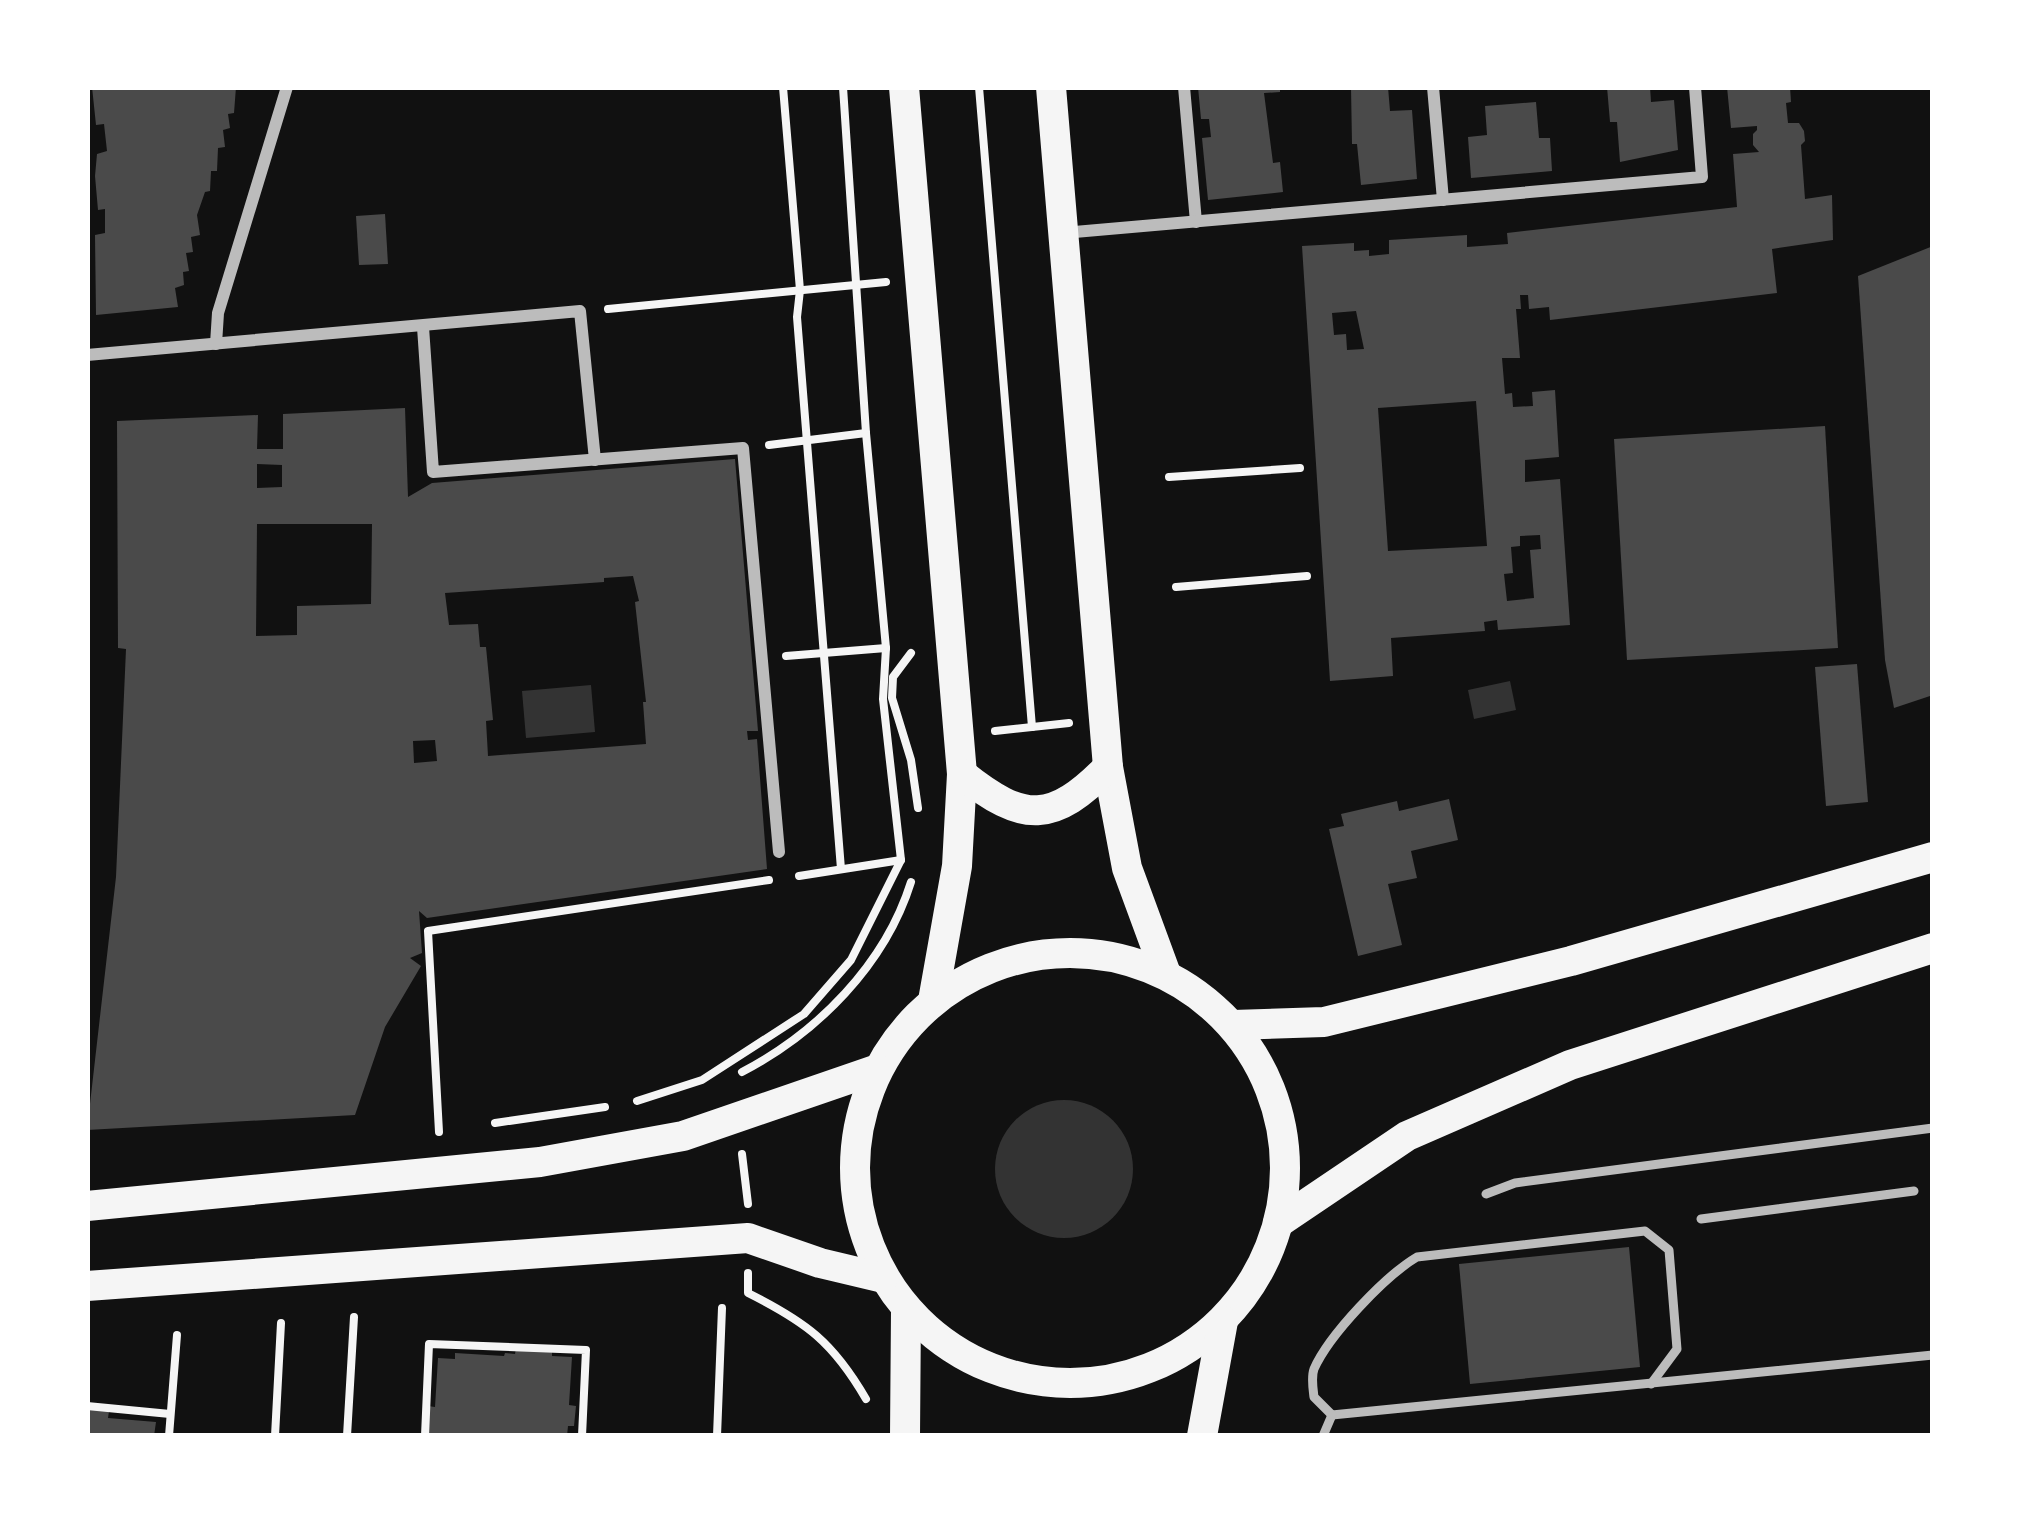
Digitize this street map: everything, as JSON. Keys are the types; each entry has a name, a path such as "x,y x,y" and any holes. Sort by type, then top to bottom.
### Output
{"main road":[{"path":"904,87 962,774 957,866 933,1001"},
{"path":"1052,87 1108,767 1127,868 1166,974"},
{"path":"962,774 985,792 1040,812 1064,805 1108,767"},
{"path":"1233,1025 1324,1022 1585,957 1933,857"},
{"path":"1278,1223 1407,1136 1570,1065 1933,948"},
{"path":"1043,954 1097,954 1166,974 1233,1025 1265,1075 1284,1146 1285,1184 1278,1223 1257,1276 1222,1321 1166,1362 1106,1382 1040,1383 1001,1374 964,1358 906,1310 883,1278 857,1208 856,1135 878,1069 902,1032 933,1001 990,967 1043,954"},
{"path":"87,1206 540,1162 682,1136 878,1069"},
{"path":"87,1286 748,1238 883,1278"},
{"path":"905,1436 906,1310"},
{"path":"1202,1436 1222,1321"}],"street":[{"path":"216,344 218,313 286,87"},
{"path":"1184,87 1196,222"},
{"path":"1433,87 1443,200"},
{"path":"1062,233 1702,177 1695,87"},
{"path":"87,356 580,311 595,460"},
{"path":"423,327 434,472 743,448 778,852"}],"lane":[{"path":"1486,1194 1515,1183 1933,1128"},
{"path":"1701,1219 1914,1191"},
{"path":"1332,1415 1314,1397 1312,1372 1363,1302 1392,1272 1417,1257 1645,1231 1669,1250 1677,1349 1651,1384"},
{"path":"1332,1415 1933,1355"},
{"path":"1323,1436 1332,1415"}],"path":[{"path":"784,87 800,290 797,317 841,869"},
{"path":"979,87 1032,727"},
{"path":"885,260 889,305"},
{"path":"580,311 887,282"},
{"path":"743,448 866,433"},
{"path":"1169,478 1300,468"},
{"path":"1176,587 1307,576"},
{"path":"915,638 910,655 893,677 892,698 911,760 921,825"},
{"path":"762,658 886,648"},
{"path":"982,732 1083,722"},
{"path":"436,1132 428,931 901,860"},
{"path":"869,1419 868,1402 824,1338 748,1293 743,1162 720,1083 778,1053 815,1024 850,987 905,902 912,880"},
{"path":"717,1436 722,1308"},
{"path":"347,1436 353,1317"},
{"path":"275,1436 281,1323"},
{"path":"169,1436 177,1335"},
{"path":"425,1436 429,1344 586,1350 582,1436"},
{"path":"87,1406 170,1414"}],"shaded area":[{"path":"1510,681 1516,710 1474,719 1468,690"},
{"path":"591,685 595,732 526,738 522,691"},
{"path":"1064,1100 1090,1105 1113,1120 1128,1143 1133,1169 1128,1195 1113,1218 1090,1233 1064,1238 1038,1233 1015,1218 1000,1195 995,1169 1000,1143 1015,1120 1038,1105"}],"building":[{"path":"92,87 236,87 234,113 228,114 230,128 223,130 225,147 218,148 217,171 211,171 210,191 205,192 197,215 200,235 191,237 193,252 186,253 189,271 183,272 184,285 175,288 178,307 96,315 95,235 105,233 105,209 98,210 95,176 97,154 107,151 104,124 96,125"},
{"path":"1198,87 1280,87 1280,92 1264,93 1273,163 1280,162 1283,192 1208,200 1202,138 1211,137 1209,119 1201,119"},
{"path":"1351,87 1388,87 1390,111 1412,110 1417,179 1361,185 1357,144 1352,144"},
{"path":"1607,87 1650,87 1651,102 1674,100 1678,150 1620,162 1617,122 1610,122"},
{"path":"1727,87 1790,87 1788,123 1799,123 1804,131 1805,199 1832,195 1833,240 1772,249 1777,293 1550,320 1549,307 1529,309 1528,295 1520,295 1521,309 1516,309 1520,358 1502,358 1505,394 1512,393 1513,407 1533,406 1532,392 1555,390 1559,457 1525,460 1525,482 1560,479 1570,625 1498,630 1497,620 1484,622 1485,631 1391,638 1393,676 1330,681 1302,246 1354,243 1354,251 1369,250 1369,256 1389,254 1389,240 1467,235 1467,247 1508,244 1507,233 1737,207 1733,154 1759,152 1753,145 1757,126 1731,128","holes":["1356,311 1364,349 1347,350 1346,334 1334,335 1332,313","1476,401 1487,546 1388,551 1378,408","1540,535 1541,549 1530,550 1534,598 1507,601 1504,574 1513,573 1511,547 1520,546 1520,536"]},
{"path":"1536,102 1539,138 1550,138 1552,171 1471,178 1468,137 1487,135 1485,106"},
{"path":"385,214 388,264 359,265 356,216"},
{"path":"1933,246 1933,695 1894,708 1885,660 1858,276"},
{"path":"405,408 408,497 432,483 735,459 758,731 747,731 748,740 757,739 767,869 427,918 419,911 422,953 410,958 421,966 385,1027 355,1115 87,1130 116,877 126,649 118,648 117,421 258,415 257,449 283,449 283,414","holes":["257,464 282,465 282,487 257,488","257,524 372,524 371,604 297,606 297,635 256,636","633,576 639,601 635,602 646,744 488,756 486,721 493,720 486,647 480,647 478,624 449,625 445,593 604,582 604,578","435,740 437,761 414,763 413,741"]},
{"path":"1825,426 1838,648 1627,660 1614,439"},
{"path":"1857,664 1868,802 1826,806 1815,667"},
{"path":"1449,799 1458,840 1411,851 1417,878 1388,884 1402,945 1358,956 1329,829 1344,826 1341,814 1397,801 1399,811"},
{"path":"1629,1247 1640,1367 1470,1384 1459,1264"},
{"path":"516,1348 552,1350 552,1356 572,1357 569,1405 576,1406 574,1426 568,1426 567,1436 426,1436 428,1406 435,1407 438,1358 455,1359 455,1353 504,1356 515,1354"},
{"path":"87,1409 109,1411 108,1418 156,1422 154,1436 87,1436"}]}
